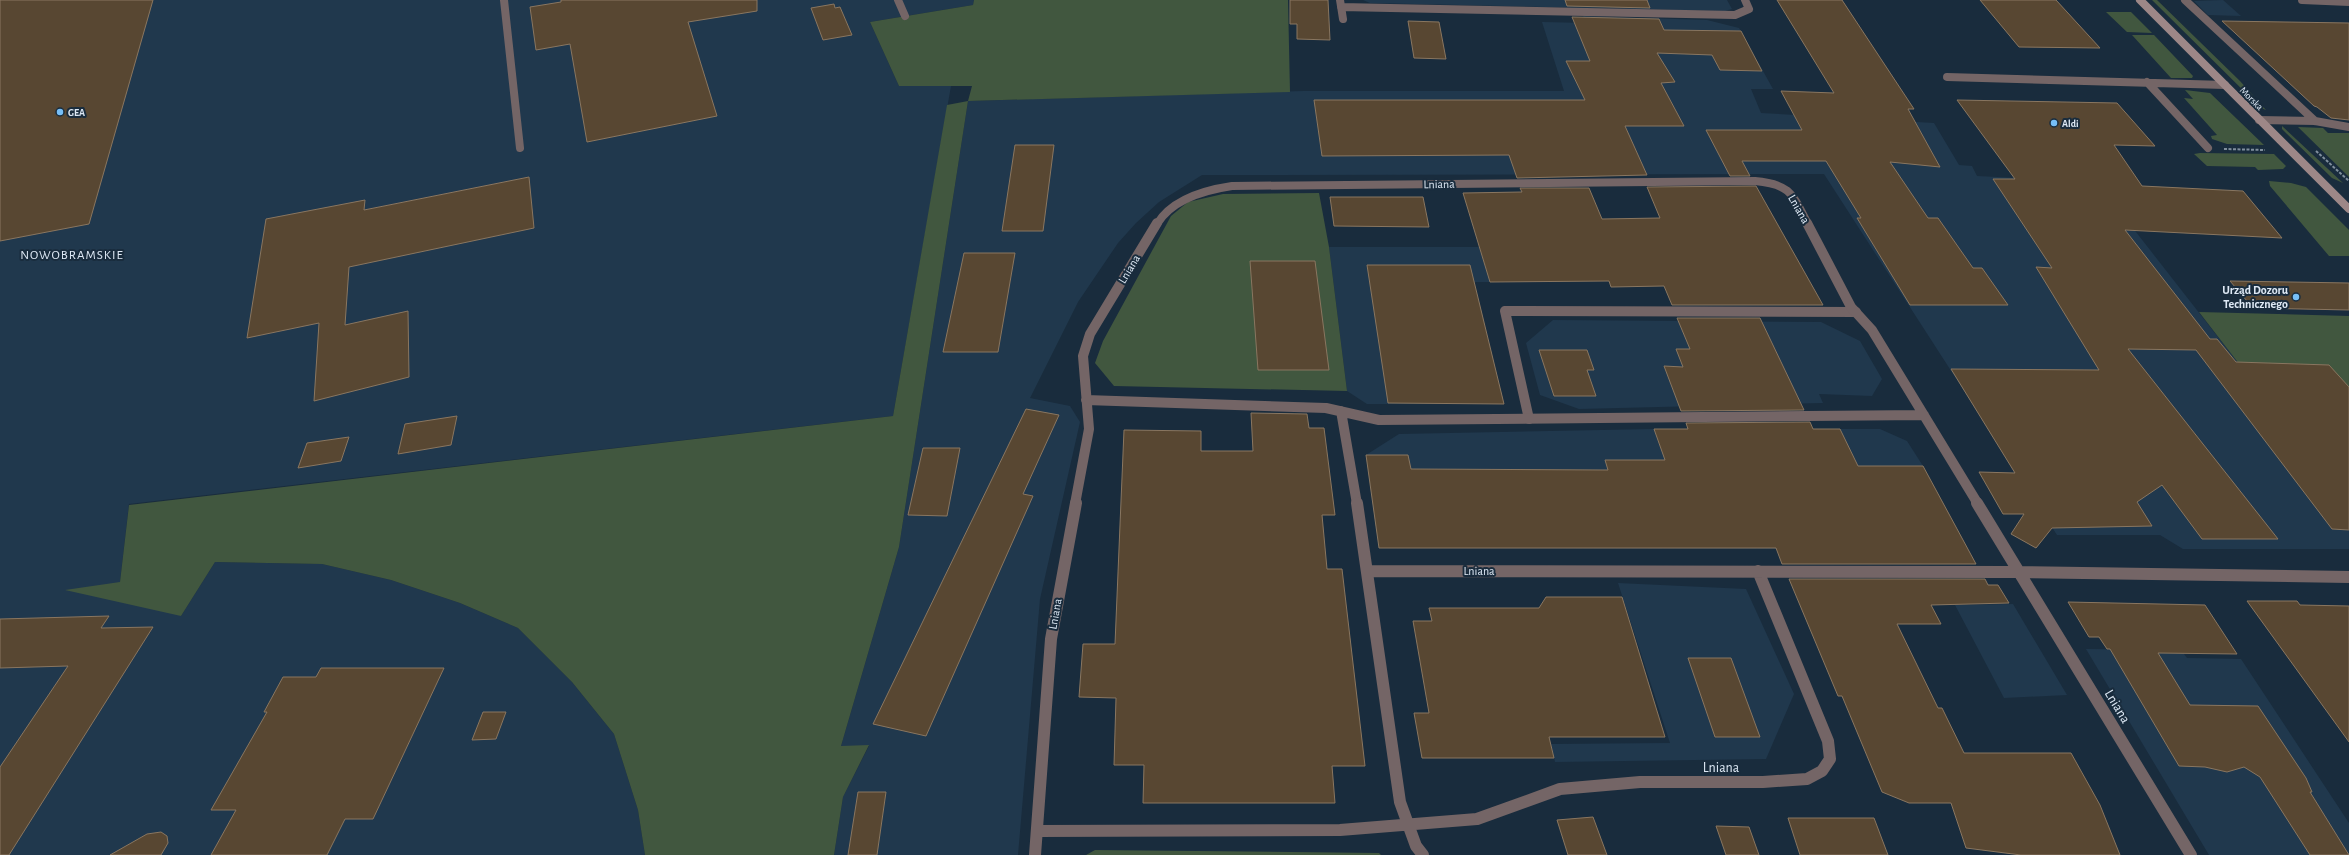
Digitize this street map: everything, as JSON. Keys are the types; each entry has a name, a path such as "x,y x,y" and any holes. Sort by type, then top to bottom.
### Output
{"street":[{"path":"504,0 520,148"},
{"path":"898,0 905,16"},
{"path":"1343,19 1341,3 1735,15 1750,9 1744,0"},
{"name":"Morska","path":"2140,0 2349,209"},
{"path":"2185,0 2315,121"},
{"path":"2302,0 2349,2"},
{"path":"1947,77 2224,85"},
{"path":"2147,82 2208,148"},
{"path":"2259,120 2315,121 2349,127"},
{"name":"Lniana","path":"1035,855 1051,639 1089,429 1083,356 1090,334 1161,217 1174,204 1189,196 1213,189 1232,186 1755,181 1771,183 1783,187 1792,193 1850,307 1872,330 2191,855"},
{"path":"1529,419 1505,311 1856,312"},
{"path":"1086,400 1326,408 1379,420 1924,415"},
{"path":"1341,411 1368,570 1400,802 1416,846 1423,855"},
{"name":"Lniana","path":"1368,570 2018,572 2349,577"},
{"name":"Lniana","path":"1037,831 1340,830 1477,819 1560,789 1640,782 1763,782 1807,779 1822,771 1830,759 1828,741 1758,571"}],"path":[{"path":"2208,148 2316,151"}],"shaded area":[{"path":"0,0 974,0 973,5 870,22 899,86 951,86 893,416 129,504 120,582 181,616 215,562 322,564 391,580 460,603 518,628 572,682 614,734 638,810 645,855 0,855"},
{"path":"1363,0 1727,0 1732,9 1725,11 1370,3"},
{"path":"2223,0 2241,16 2208,15 2194,1"},
{"path":"1583,16 1707,20 1739,28 1773,89 1751,89 1761,113 1934,123 1959,165 1972,166 1977,176 2097,182 2349,505 2349,549 2183,549 2160,535 2057,535 1824,174 1202,175 1159,202 1136,223 1118,243 1078,302 1030,398 1070,406 1080,422 1040,599 1018,855 834,855 843,797 869,746 841,746 899,547 968,101 1304,91 1564,91 1542,22 1586,23"},
{"path":"1329,247 1479,247 1490,282 1474,282 1504,404 1367,404 1347,391"},
{"path":"1553,320 1821,322 1860,341 1882,379 1872,396 1819,394 1823,403 1579,409 1540,395 1526,343"},
{"path":"1654,429 1880,429 1907,441 1923,466 1968,549 1379,548 1366,455 1399,434"},
{"path":"1618,583 1746,589 1794,694 1766,759 1555,762 1551,744 1670,743"},
{"path":"2013,604 2067,695 2004,698 1955,605"},
{"path":"2086,649 2181,650 2187,658 2241,659 2349,823 2349,855 2209,855"}],"green space":[{"path":"974,0 1288,0 1290,92 968,101 972,86 899,86 870,22 973,5"},
{"path":"2152,0 2157,0 2240,81 2266,110 2261,108"},
{"path":"2106,12 2131,12 2152,33 2127,32"},
{"path":"2132,35 2154,35 2193,76 2192,78 2171,78"},
{"path":"2185,90 2210,93 2264,145 2227,144 2212,139 2211,136 2217,135 2184,98 2193,99"},
{"path":"968,101 899,547 841,746 869,745 843,797 834,855 645,855 638,810 614,734 572,682 518,628 460,603 391,580 322,564 215,562 181,616 65,590 120,582 129,505 893,416 947,105"},
{"path":"2282,126 2343,183 2332,178 2282,129"},
{"path":"2298,127 2323,128 2328,133 2349,133 2349,177"},
{"path":"2194,154 2274,154 2286,166 2283,169 2258,170 2255,167 2207,166"},
{"path":"2269,181 2291,183 2306,187 2349,230 2349,256 2329,256 2270,186"},
{"path":"1319,193 1329,247 1347,391 1114,386 1095,363 1103,341 1171,216 1188,202 1223,194"},
{"path":"2199,312 2349,316 2349,466 2243,369"},
{"path":"1095,850 1379,853 1381,855 1086,855"}],"building":[{"name":"GEA","path":"0,0 153,0 89,224 0,241"},
{"path":"561,0 757,0 757,11 688,22 717,116 587,142 570,44 536,50 530,7 561,2"},
{"path":"1290,0 1328,0 1330,40 1297,39 1297,24 1290,24"},
{"path":"1565,0 1647,0 1650,8 1567,6"},
{"path":"1777,0 1842,0 1914,109 1908,109 1940,167 1890,162 1928,218 1938,218 1973,268 1982,268 2008,305 1910,305 1857,218 1861,218 1826,161 1742,161 1750,176 1730,176 1706,130 1802,130 1781,91 1834,93"},
{"path":"1980,0 2056,0 2100,48 2019,47"},
{"path":"834,4 835,8 840,7 852,35 823,40 811,8"},
{"path":"1572,17 1659,19 1664,30 1741,31 1762,71 1720,70 1712,55 1657,53 1675,82 1661,83 1684,126 1625,126 1647,175 1517,178 1509,155 1322,156 1314,100 1585,100 1566,61 1590,61"},
{"path":"1408,21 1439,22 1446,59 1414,58"},
{"path":"2222,21 2349,23 2349,120 2331,118 2314,106"},
{"path":"1957,100 2117,103 2155,146 2114,145 2142,186 2243,191 2282,238 2125,230 2210,339 2217,339 2236,362 2329,365 2349,387 2349,530 2332,529 2196,350 2128,349 2278,539 2202,539 2162,485 2137,502 2152,526 2052,528 2036,548 2011,534 2024,514 2003,514 1979,472 2015,473 1951,369 2099,370 2036,267 2052,268 1993,179 2015,179"},
{"path":"1015,145 1054,145 1043,231 1002,231"},
{"path":"529,177 534,228 349,267 345,325 408,311 409,377 314,401 319,323 247,338 266,219 365,200 364,210"},
{"path":"1756,186 1823,305 1672,305 1664,286 1611,287 1609,281 1490,282 1463,193 1522,192 1520,188 1589,188 1602,219 1660,218 1647,187"},
{"path":"1330,197 1423,197 1429,227 1334,226"},
{"path":"964,253 1015,253 998,352 943,352"},
{"path":"1250,261 1315,261 1329,370 1258,370"},
{"path":"1367,265 1470,265 1504,404 1388,403"},
{"name":"Urząd Dozoru Technicznego","path":"2230,281 2349,283 2349,310 2253,308"},
{"path":"1677,318 1760,318 1804,410 1681,411 1664,366 1683,367 1676,349 1690,349"},
{"path":"1539,350 1587,350 1594,370 1587,370 1596,396 1554,396"},
{"path":"1026,409 1059,415 1023,494 1033,496 926,736 873,724"},
{"path":"1251,413 1307,414 1309,428 1324,428 1335,515 1322,515 1327,569 1342,569 1365,766 1332,766 1335,803 1143,803 1144,765 1114,765 1116,698 1079,697 1083,644 1115,644 1124,430 1201,431 1201,451 1253,451"},
{"path":"457,416 451,445 398,454 405,424"},
{"path":"1810,422 1813,429 1840,429 1858,466 1923,466 1976,564 1782,564 1776,548 1379,548 1366,455 1408,455 1411,469 1608,470 1605,460 1665,460 1654,429 1688,429 1686,423"},
{"path":"349,437 341,461 298,468 307,443"},
{"path":"923,448 960,448 947,516 908,515"},
{"path":"1789,579 1985,579 1988,585 1998,585 2009,603 1931,605 1941,624 1897,624 1938,708 1942,708 1964,753 2071,753 2100,805 2120,855 2021,855 1966,848 1951,803 1909,803 1882,792 1842,696 1838,696"},
{"path":"1546,597 1622,597 1665,737 1549,737 1554,758 1422,758 1414,713 1429,713 1413,621 1432,621 1429,608 1539,608"},
{"path":"2247,601 2297,601 2300,605 2349,606 2349,742"},
{"path":"2068,602 2205,605 2237,654 2158,653 2190,705 2258,706 2306,778 2312,792 2310,792 2349,855 2310,855 2260,777 2244,767 2227,772 2205,767 2179,766 2110,649 2107,649 2099,637 2089,637"},
{"path":"109,616 101,628 153,627 9,855 0,855 0,767 68,666 0,668 0,619"},
{"path":"1688,658 1731,658 1760,737 1715,737"},
{"path":"321,668 444,668 373,819 345,819 327,855 211,855 236,810 211,810 267,712 264,712 283,677 316,677"},
{"path":"483,712 506,712 496,739 472,740"},
{"path":"858,792 886,792 877,855 848,855"},
{"path":"1593,817 1607,855 1568,855 1557,820"},
{"path":"1788,818 1874,818 1888,855 1800,855"},
{"path":"1716,826 1749,827 1759,855 1726,855"},
{"path":"161,832 167,836 168,843 161,855 110,855 147,834"}],"place":[{"name":"GEA","path":"60,112"},
{"name":"Aldi","path":"2054,123"},
{"name":"Urząd Dozoru Technicznego","path":"2296,297"}],"district":[{"name":"NOWOBRAMSKIE","path":"72,254"}]}
